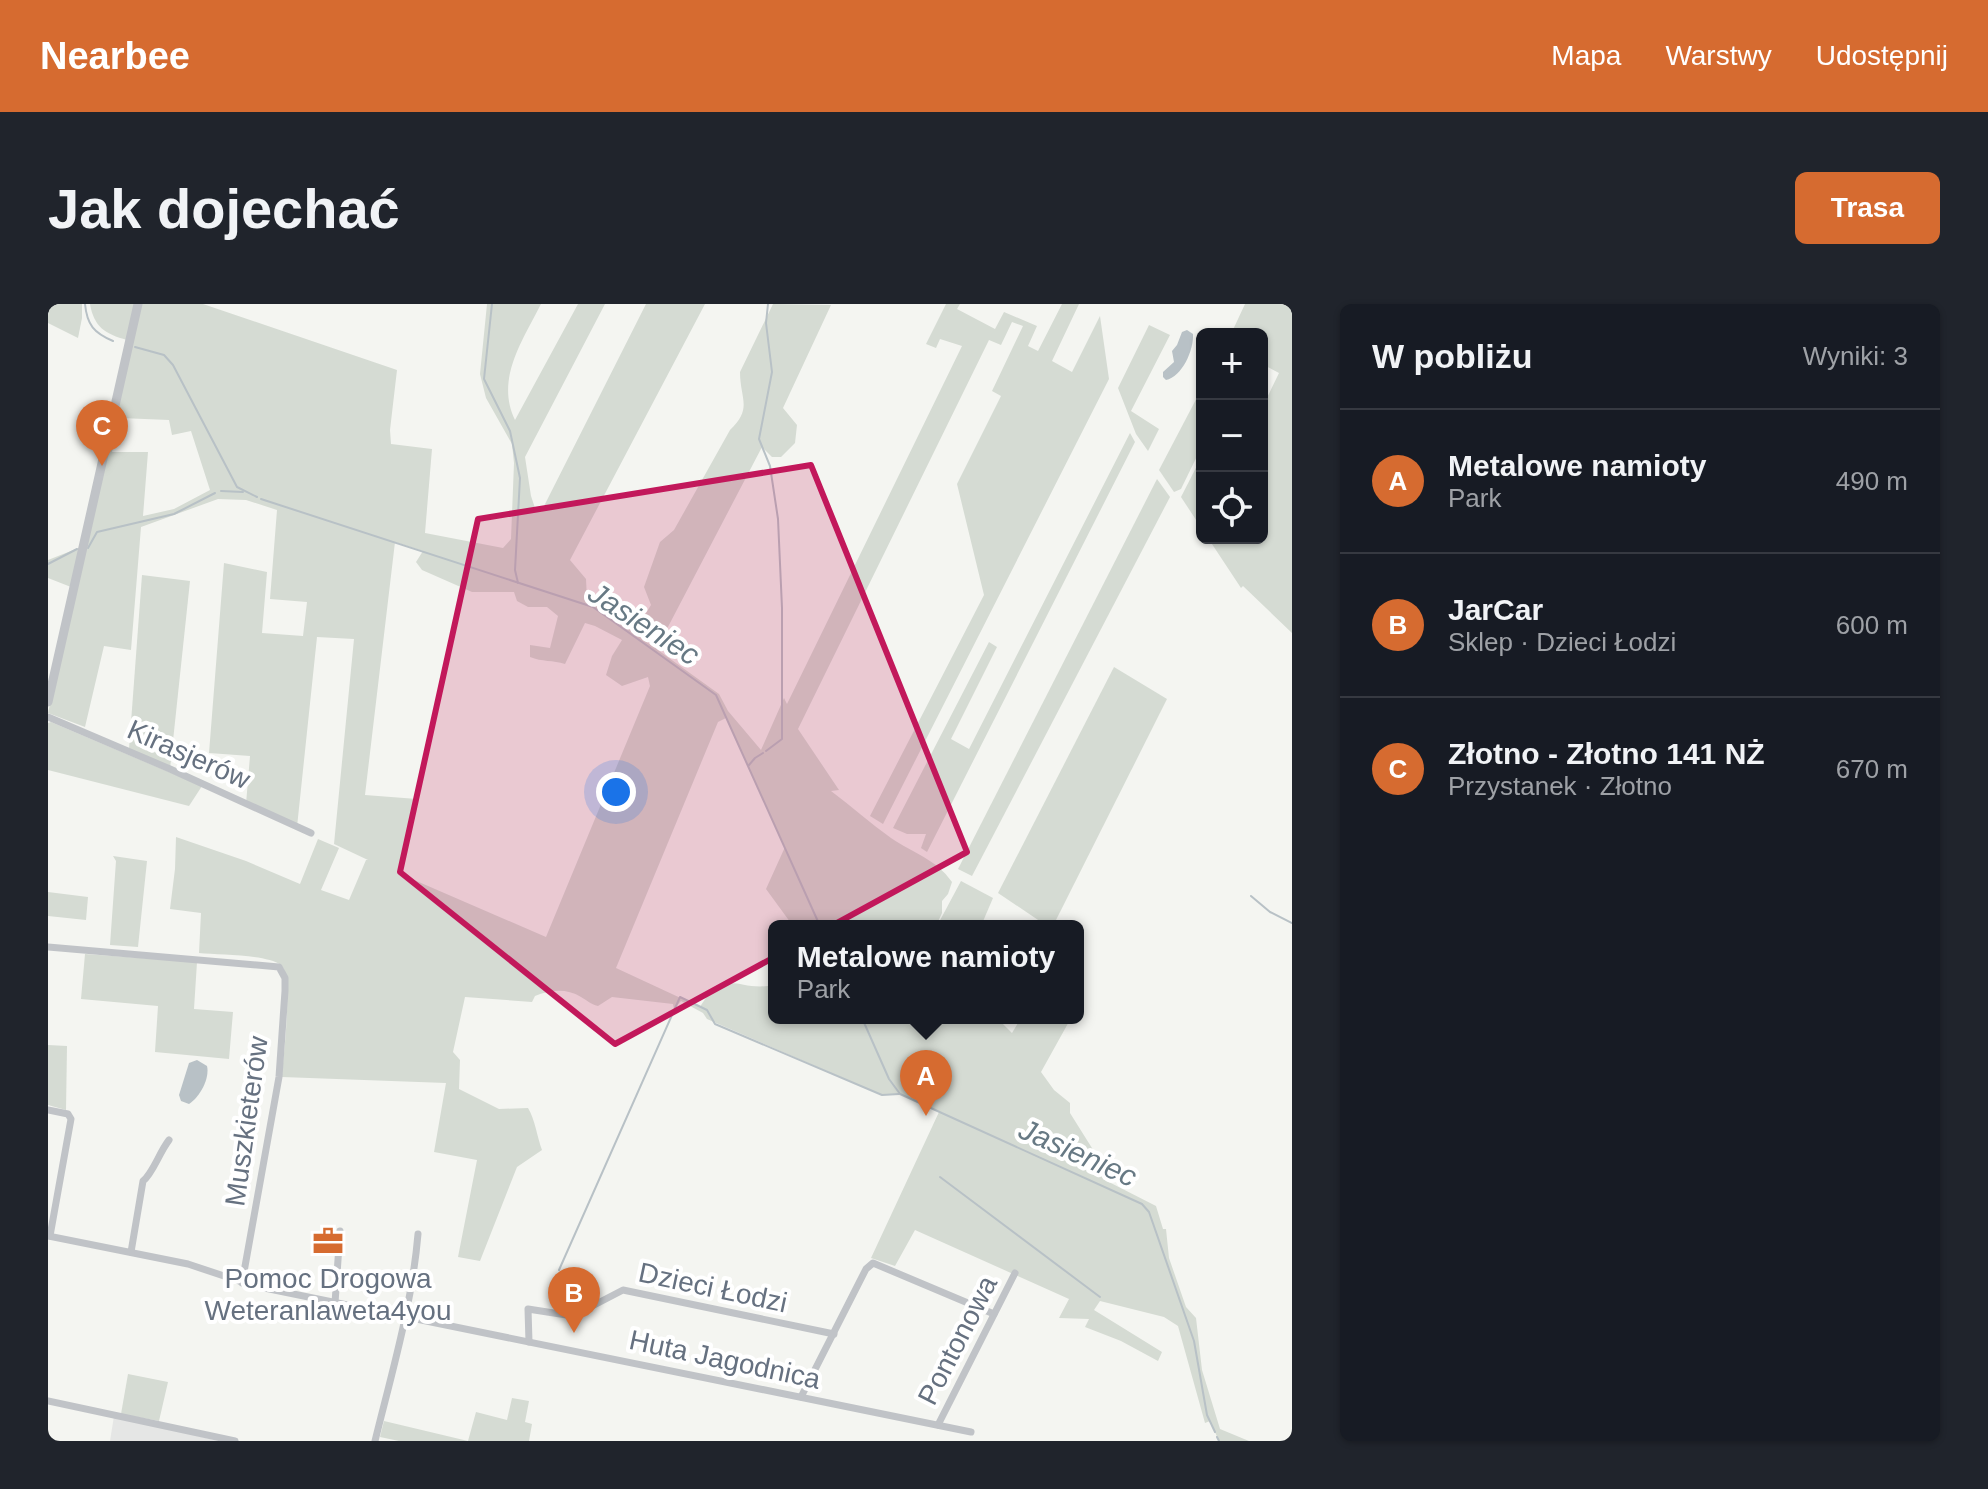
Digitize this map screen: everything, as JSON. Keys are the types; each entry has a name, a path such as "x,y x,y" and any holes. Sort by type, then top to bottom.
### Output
{"street":[{"path":"48,702 138,304"},
{"name":"Kirasjerów","path":"48,717 311,833"},
{"name":"Muszkieterów","path":"48,947 279,967 285,978 279,1077 242,1283"},
{"path":"48,1110 68,1114 71,1119 49,1236"},
{"path":"131,1252 143,1181 151,1174 158,1154 169,1140"},
{"path":"335,1303 340,1231"},
{"path":"375,1441 406,1317 418,1234"},
{"name":"Huta Jagodnica","path":"49,1236 188,1264 242,1283 335,1303 971,1432"},
{"path":"801,1397 866,1269 873,1263 994,1314"},
{"name":"Pontonowa","path":"938,1425 1015,1273"},
{"name":"Dzieci Łodzi","path":"529,1342 528,1309 573,1316 623,1290 834,1334"},
{"path":"48,1401 235,1441"}],"highlighted area":[{"path":"811,465 967,852 615,1044 400,872 478,519"}],"shaded area":[{"path":"48,304 82,304 78,338 48,323"},
{"path":"90,304 135,304 127,340 102,328 94,318"},
{"path":"141,304 203,304 397,370 391,444 432,449 425,533 503,548 511,539 514,463 512,444 486,398 480,374 487,304 541,304 520,346 510,375 508,390 515,420 578,304 605,304 525,457 531,496 535,508 541,512 646,304 705,304 570,560 586,579 587,599 719,694 728,711 761,750 784,698 787,704 962,346 940,339 936,348 926,344 946,304 960,304 957,309 995,329 1004,312 1037,326 1028,346 1038,351 1062,304 1079,304 1052,361 1072,372 1100,316 1109,379 883,824 870,816 984,595 957,484 1001,396 992,391 1023,326 1012,322 1001,345 989,340 798,729 839,790 831,791 891,838 931,862 952,882 942,901 939,920 789,920 766,889 785,847 726,718 718,722 616,968 700,1007 716,987 724,984 768,986 768,1024 1003,1024 1012,1033 1017,1024 1068,1024 1041,1072 1054,1090 1070,1103 1070,1113 1107,1172 1103,1179 1156,1206 1163,1229 1166,1229 1169,1258 1186,1307 1196,1318 1202,1370 1220,1429 1249,1441 1219,1441 1210,1421 1205,1423 1178,1326 1164,1317 1100,1301 1094,1310 1162,1352 1158,1361 1121,1341 1085,1327 1089,1319 1059,1318 1069,1299 915,1230 895,1266 871,1258 939,1112 900,1094 882,1095 707,1019 703,1013 681,1001 674,1009 673,1004 612,997 598,1006 564,991 535,996 532,1002 465,997 453,1052 460,1060 459,1089 499,1109 528,1108 542,1150 517,1167 480,1261 458,1257 477,1160 434,1152 446,1083 282,1077 287,984 281,965 254,957 199,953 201,913 170,909 176,837 300,884 318,839 339,848 321,890 349,900 368,860 334,844 354,639 317,637 297,827 246,804 250,756 209,753 224,563 267,572 262,633 303,636 307,602 270,599 277,510 246,500 218,499 141,527 131,650 104,646 85,727 48,713","holes":["120,418 169,420 172,435 191,431 210,490 174,509 143,516 148,452 112,452","395,542 423,551 416,562 422,570 472,592 514,592 517,601 528,607 547,607 558,616 550,648 530,645 530,657 565,664 585,623 622,640 612,656 606,675 622,686 648,677 650,686 546,937 398,873 417,799 365,795"]},
{"path":"773,304 831,305 783,408 797,425 795,443 781,457 772,457 762,447 658,646 636,629 651,605 644,587 660,542 674,530 741,415 744,403 740,372"},
{"path":"1245,304 1292,304 1292,633 1243,586 1241,588 1212,544 1268,544 1268,396 1279,373 1268,367 1268,328 1234,328"},
{"path":"1149,325 1170,335 1131,411 1159,429 1148,451 1136,434 1118,388"},
{"path":"1187,330 1193,334 1189,355 1177,374 1166,380 1163,372 1174,362 1172,351 1182,332"},
{"path":"1196,399 1196,458 1181,489 1174,492 1159,470"},
{"path":"1130,433 1135,442 927,852 921,848 926,834 907,834 893,828 989,642 997,647 951,739 969,749"},
{"path":"1196,468 1196,520 1181,497"},
{"path":"1157,479 1170,497 972,876 958,869"},
{"path":"81,547 71,587 48,578 48,560"},
{"path":"142,575 190,581 170,769 129,749"},
{"path":"1114,667 1167,699 1056,920 1038,920 998,893"},
{"path":"48,723 202,786 189,806 48,770"},
{"path":"113,856 147,861 138,947 110,945 116,861"},
{"path":"961,881 993,898 984,920 940,920"},
{"path":"48,892 88,897 86,920 48,916"},
{"path":"85,954 197,962 194,1009 233,1012 229,1059 155,1052 158,1006 81,999"},
{"path":"48,1045 67,1046 66,1110 48,1105"},
{"path":"197,1060 207,1066 207,1076 200,1092 189,1104 181,1101 179,1095 189,1063"},
{"path":"128,1374 168,1382 159,1421 121,1414"},
{"path":"512,1398 529,1401 525,1422 532,1424 529,1441 468,1441 476,1412 507,1420"},
{"path":"114,1416 218,1441 110,1441"},
{"path":"384,1421 468,1441 399,1441 380,1437"}],"waterway":[{"name":"Jasieniec","path":"85,304 93,327 113,341"},
{"path":"492,304 484,379 510,431 520,478 515,570 518,583"},
{"path":"766,751 782,739 778,519 770,466 759,439 772,372 766,323 768,304"},
{"name":"Jasieniec","path":"135,347 164,355 173,365 237,487 257,497"},
{"path":"221,491 243,492"},
{"path":"88,548 97,532 174,514 215,493"},
{"name":"Jasieniec","path":"261,499 593,607 716,695 817,920"},
{"path":"48,564 77,549"},
{"path":"749,765 763,753"},
{"path":"1251,896 1270,912 1292,923"},
{"path":"559,1270 680,997 707,1010 715,1024 882,1095 899,1094"},
{"name":"Jasieniec","path":"865,1024 889,1079 900,1094 1142,1204 1149,1212 1194,1341 1207,1415 1215,1432"},
{"path":"940,1177 1100,1297"},
{"name":"Jasieniec","path":"1217,1437 1219,1441"}],"place":[{"name":"Złotno - Złotno 141 NŻ","path":"102,466"},
{"name":"Metalowe namioty","path":"926,1116"},
{"name":"Pomoc Drogowa Weteranlaweta4you","path":"328,1241"},
{"name":"JarCar","path":"574,1333"}]}
